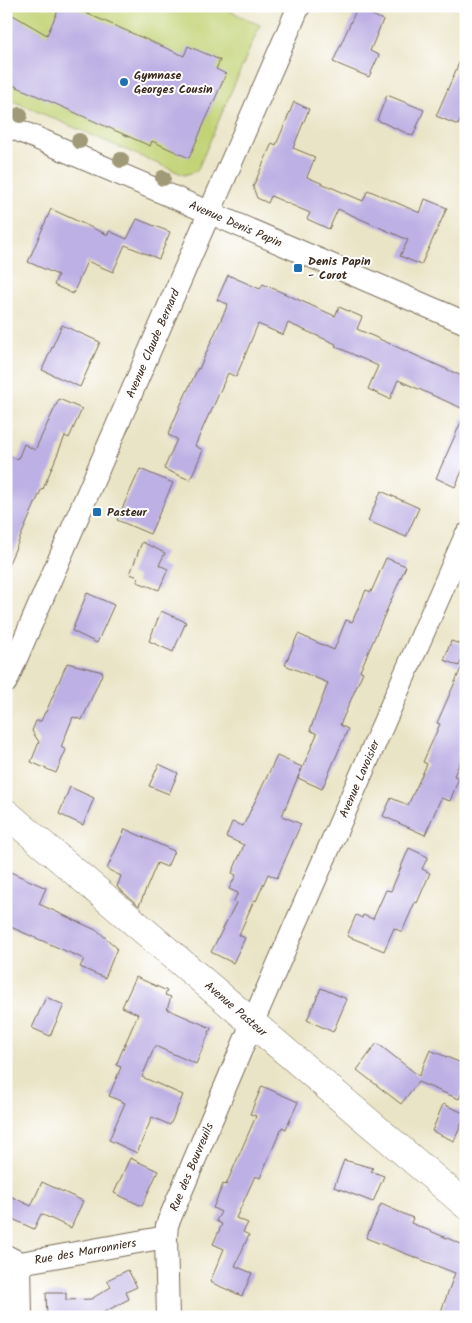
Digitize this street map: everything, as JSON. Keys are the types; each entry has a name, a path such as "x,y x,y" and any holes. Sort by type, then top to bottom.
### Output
{"street":[{"name":"Avenue Claude Bernard","path":"6,682 299,6"},
{"name":"Avenue Denis Papin","path":"6,124 466,323"},
{"name":"Avenue Lavoisier","path":"253,1024 466,535"},
{"name":"Avenue Pasteur","path":"6,813 466,1205"},
{"name":"Rue des Bouvreuils","path":"168,1317 167,1225 253,1024"},
{"name":"Rue des Marronniers","path":"13,1259 166,1238"},
{"path":"13,1259 21,1317"}],"green space":[{"path":"6,6 219,6 260,25 197,171 184,175 6,98"}],"building":[{"name":"Gymnase Georges Cousin","path":"60,6 70,6 184,56 188,46 220,60 216,69 226,74 189,158 152,141 150,146 6,82 6,11 47,35"},
{"path":"357,8 383,20 370,51 379,55 369,77 333,62"},
{"path":"466,47 466,107 458,125 436,116"},
{"path":"387,95 424,110 413,136 377,120"},
{"path":"294,102 309,109 293,148 315,157 307,177 363,201 368,190 420,213 425,199 447,208 421,265 400,256 408,240 338,209 329,229 307,219 310,213 271,196 268,203 257,198 253,187 272,143 276,145"},
{"path":"51,209 108,235 109,231 127,239 137,219 170,232 159,259 125,245 113,272 87,261 73,294 54,285 58,275 28,262"},
{"path":"228,275 260,289 263,284 335,316 339,307 362,317 357,329 466,378 466,410 398,380 390,399 368,389 378,366 335,346 336,344 288,323 283,335 258,324 236,377 228,373 195,446 203,450 190,480 164,469 177,439 168,435 228,304 217,300"},
{"path":"62,325 100,342 80,387 42,370"},
{"path":"59,399 82,409 69,438 65,436 6,570 6,455 18,459 24,444 35,450"},
{"path":"466,411 466,462 455,487 436,478"},
{"path":"140,469 173,483 150,534 117,520"},
{"path":"381,491 419,508 406,537 368,521"},
{"path":"142,542 165,553 159,565 168,569 159,590 137,582 138,577 130,574"},
{"path":"386,558 406,566 360,671 363,672 340,725 348,729 322,789 298,778 317,734 310,730 328,683 285,665 298,634 334,650 346,620 352,622 366,590 371,592"},
{"path":"87,593 114,605 97,643 72,631"},
{"path":"161,611 186,622 173,652 149,641"},
{"path":"451,641 466,646 466,651 459,666 444,660"},
{"path":"466,657 466,748 454,776 459,778 450,801 441,798 425,835 383,816 391,798 408,805 427,764 423,762 440,724 437,723"},
{"path":"67,663 103,672 82,720 73,717 61,747 66,750 56,773 31,762 39,742 32,731 36,721 41,721 46,712"},
{"path":"277,756 302,767 282,816 301,824 277,878 268,874 256,901 254,900 239,935 245,938 233,963 211,952 236,903 233,902 238,893 229,889 236,875 232,873 244,845 226,837 232,822 243,826"},
{"path":"159,764 178,773 169,794 149,786"},
{"path":"70,787 94,798 83,825 59,814"},
{"path":"125,829 174,851 167,867 157,863 139,906 117,887 121,876 107,869"},
{"path":"409,848 428,857 422,869 430,873 402,932 394,928 384,951 347,936 356,915 362,918 363,915 373,919 386,890 391,891"},
{"path":"6,870 46,888 39,904 98,931 117,948 105,978 80,967 84,959 6,925"},
{"path":"136,977 167,991 165,995 171,997 167,1009 211,1028 196,1064 155,1046 142,1077 183,1095 170,1125 152,1117 137,1153 109,1140 125,1103 109,1096 121,1067 116,1065 138,1014 122,1007"},
{"path":"321,988 347,999 333,1032 307,1020"},
{"path":"46,997 64,1005 50,1036 32,1028"},
{"path":"377,1043 419,1076 430,1050 466,1065 466,1082 459,1099 418,1082 401,1104 357,1070"},
{"path":"262,1086 298,1102 286,1129 282,1127 260,1178 255,1176 236,1218 248,1223 243,1232 249,1235 235,1266 252,1273 242,1296 210,1282 224,1249 213,1244 222,1224 216,1221 221,1212 213,1208 223,1184 226,1185 256,1116 250,1114"},
{"path":"443,1104 466,1114 454,1141 432,1131"},
{"path":"130,1158 158,1171 142,1206 114,1193"},
{"path":"344,1160 373,1168 371,1171 384,1176 373,1202 334,1187"},
{"path":"42,1182 83,1201 71,1228 41,1214 34,1229 6,1216 6,1194 31,1206"},
{"path":"381,1204 413,1218 411,1223 466,1246 466,1317 439,1317 455,1273 366,1238"},
{"path":"128,1270 137,1287 126,1292 129,1299 95,1317 47,1317 46,1293 66,1293 66,1300 91,1299 111,1287 107,1280"}],"place":[{"name":"Gymnase Georges Cousin","path":"124,82"},
{"name":"Denis Papin - Corot","path":"298,268"},
{"name":"Pasteur","path":"97,512"}]}
